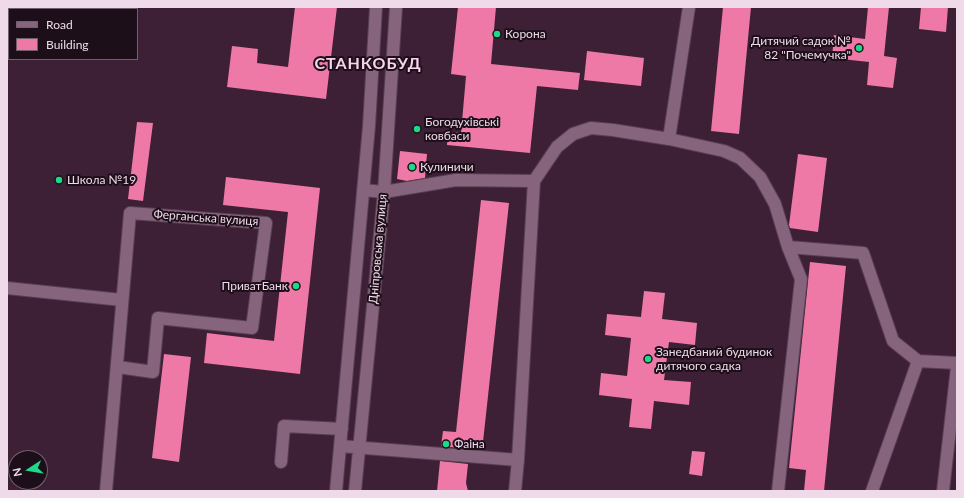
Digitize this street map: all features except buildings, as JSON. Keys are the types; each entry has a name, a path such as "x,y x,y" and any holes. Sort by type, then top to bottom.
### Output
{"street":[{"name":"Дніпровська вулиця","path":"336,491 369,126 376,7"},
{"name":"Дніпровська вулиця","path":"355,491 384,192 396,7"},
{"path":"670,139 689,7"},
{"path":"515,491 534,182 557,147 573,134 590,128 670,139 724,151 740,158 760,177 775,204 788,247 801,280 778,491"},
{"path":"363,190 384,192 456,180 534,182"},
{"name":"Ферганська вулиця","path":"106,491 118,367 122,300 130,213 266,222 252,328 158,318 153,372 118,367"},
{"path":"788,247 863,253 893,341 918,361 957,363"},
{"path":"7,288 122,300"},
{"path":"872,491 918,361"},
{"path":"943,491 957,367"},
{"path":"281,462 284,426 342,429"},
{"path":"340,446 518,460"}],"place":[{"name":"Корона","path":"497,34"},
{"name":"Дитячий садок № 82 \"Почемучка\"","path":"859,48"},
{"name":"Богодухівські ковбаси","path":"417,129"},
{"name":"Кулиничи","path":"412,167"},
{"name":"Школа №19","path":"59,180"},
{"name":"ПриватБанк","path":"296,286"},
{"name":"Занедбаний будинок дитячого садка","path":"648,359"},
{"name":"Фаіна","path":"446,444"}],"district":[{"name":"СТАНКОБУД","path":"368,64"}]}
